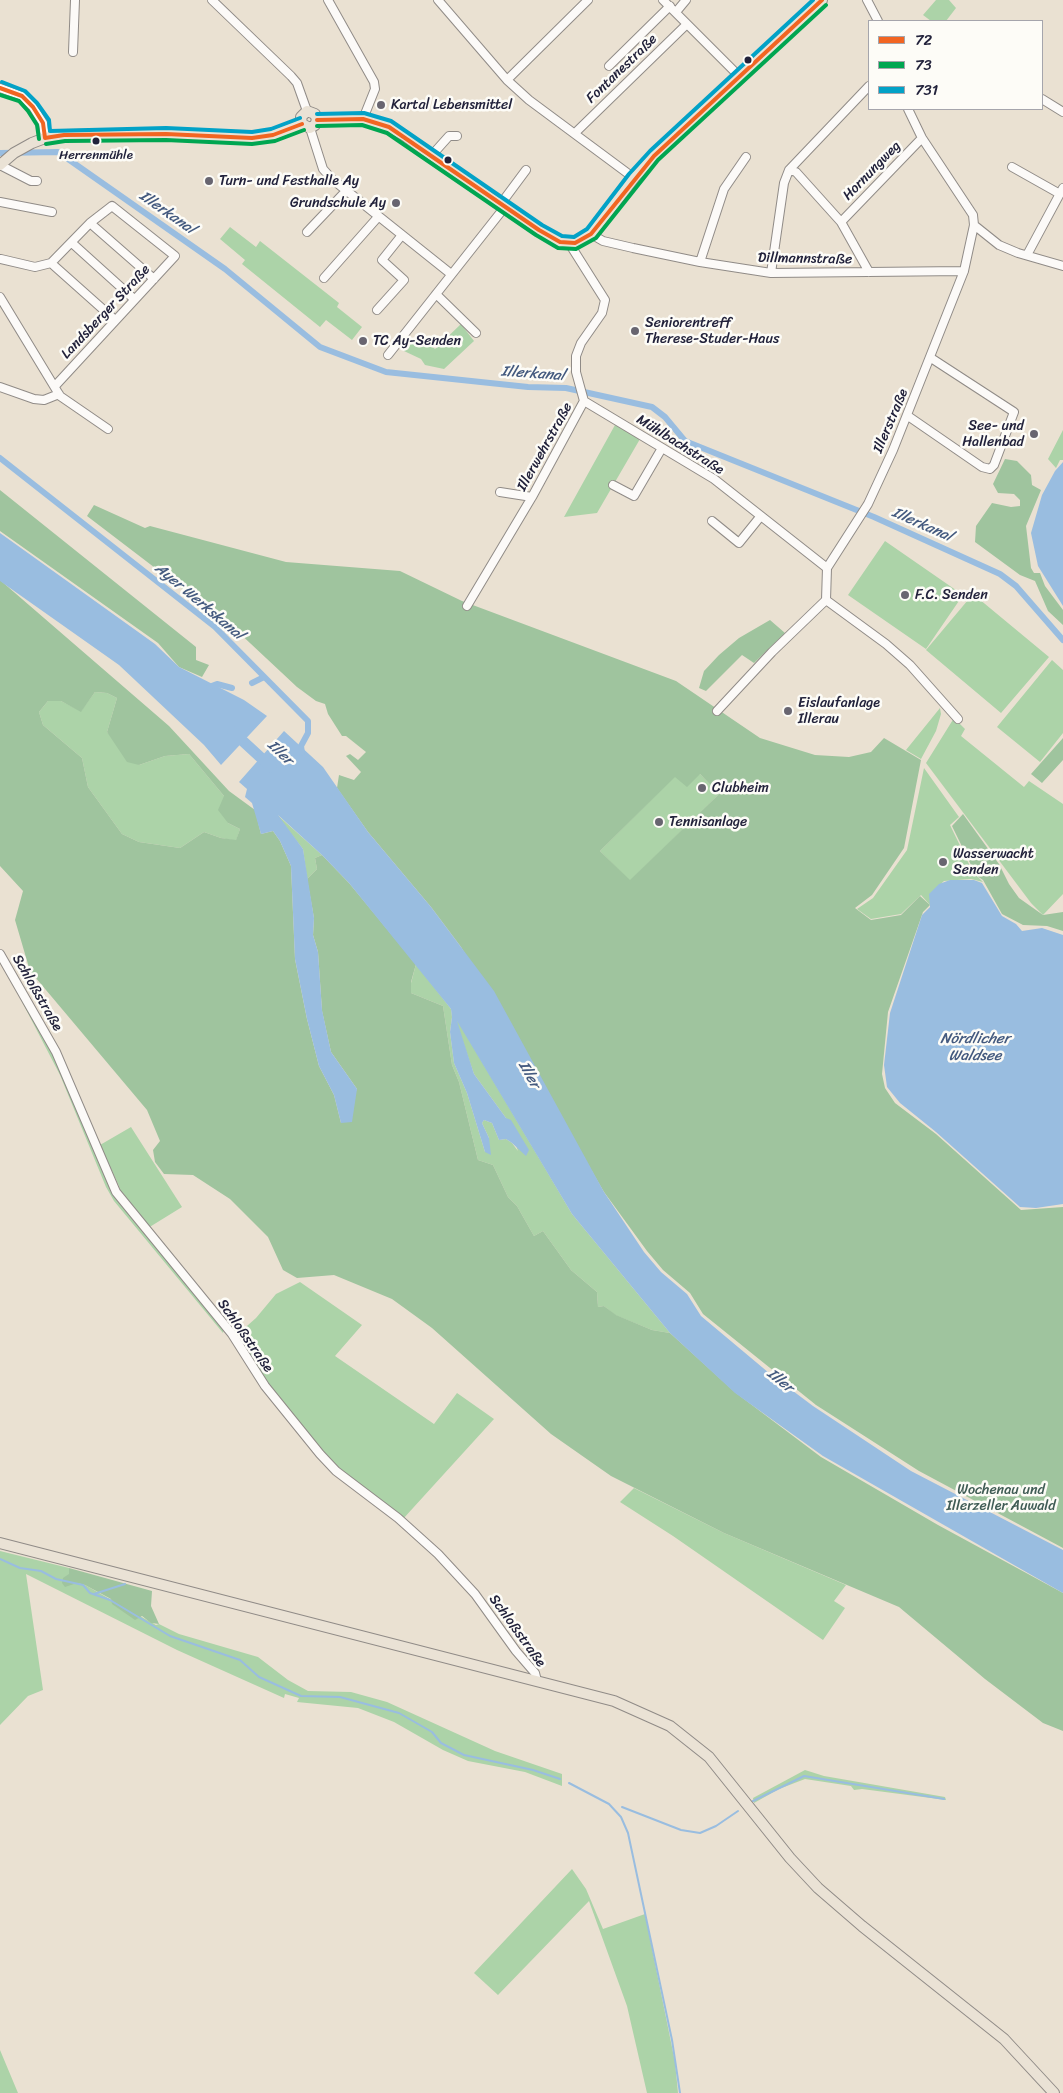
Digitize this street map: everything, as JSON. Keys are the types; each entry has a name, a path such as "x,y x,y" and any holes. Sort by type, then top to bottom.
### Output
{"main road":[{"path":"1,164 32,143 45,138 64,135 166,134 252,138 273,135 310,124 362,120 389,127 432,155 502,206 554,239 574,242 591,234 634,178 682,129 822,0"},
{"path":"307,111 301,117 310,124"},
{"path":"0,1543 614,1701 670,1726 693,1742 725,1775 790,1858 818,1888 862,1926 998,2034 1026,2061 1054,2093"}],"street":[{"path":"73,52 75,0"},
{"path":"212,0 292,76 300,89 307,111"},
{"path":"328,0 374,82 375,89 362,120"},
{"path":"438,0 507,80 528,100 634,178"},
{"path":"507,80 588,0"},
{"path":"663,0 740,77"},
{"path":"609,66 673,9 686,0"},
{"path":"867,0 877,20"},
{"name":"Fontanestraße","path":"575,133 687,24"},
{"path":"771,273 784,183 789,170 868,87"},
{"path":"0,88 22,96 33,107 43,123 45,138"},
{"path":"1043,100 1063,112"},
{"path":"908,110 922,138 969,207 974,225 999,244 1063,266"},
{"path":"310,124 323,169 346,191 451,274"},
{"path":"432,155 449,136 457,136"},
{"name":"Hornungweg","path":"841,222 922,138"},
{"path":"700,262 724,189 746,157"},
{"path":"1,164 31,181 37,181"},
{"path":"1012,167 1061,191 1027,255"},
{"path":"388,355 502,206 526,170"},
{"path":"789,170 796,172 841,222 869,272"},
{"path":"307,232 346,191"},
{"path":"0,202 52,212"},
{"name":"Landsberger Straße","path":"55,386 175,256 112,206 90,223"},
{"path":"324,278 378,217"},
{"path":"0,257 35,267 51,263 90,223 154,279"},
{"name":"Illerstraße","path":"827,568 868,504 908,416 964,271 974,225"},
{"name":"Dillmannstraße","path":"591,234 603,241 700,262 771,273 964,271"},
{"path":"377,310 404,280 382,260 402,235"},
{"name":"Illerwehrstraße","path":"467,606 532,497 584,399 576,372 576,356 581,343 602,313 605,304 603,295 574,242"},
{"path":"72,243 134,299"},
{"path":"51,263 114,320"},
{"path":"436,294 476,333"},
{"path":"1,301 59,394 108,429"},
{"path":"908,416 982,467 990,469 994,465 1014,412 931,358"},
{"path":"0,387 34,399 44,400 59,394"},
{"name":"Mühlbachstraße","path":"584,399 714,479 827,568"},
{"path":"613,485 634,496 662,448"},
{"path":"500,492 532,497"},
{"path":"712,521 739,543 760,516"},
{"path":"717,711 772,652 826,600 827,568"},
{"path":"826,600 910,664 958,719"},
{"name":"Schloßstraße","path":"0,954 56,1052 116,1192 232,1334 264,1386 320,1454 336,1471 398,1518 438,1554 475,1594 516,1651 535,1673 536,1681"}],"green space":[{"path":"936,0 949,0 956,8 947,20 930,20 923,15"},
{"path":"230,227 256,247 260,241 339,303 337,307 362,327 352,340 326,320 320,327 242,264 245,260 220,239"},
{"path":"461,324 474,341 444,369 425,365 421,359 404,351 418,334 435,349"},
{"path":"615,425 640,439 597,513 564,517"},
{"path":"1063,430 1063,460 1060,460 1056,468 1048,459"},
{"path":"1005,459 1017,461 1031,475 1032,485 1041,490 1026,526 1031,568 1034,573 1040,573 1045,586 1063,610 1063,625 1048,611 1035,581 1020,575 975,542 976,526 992,503 1011,507 1020,506 1020,500 1014,494 998,493 993,484"},
{"path":"0,490 196,647 196,660 209,665 202,677 179,667 158,643 0,531"},
{"name":"Wochenau und Illerzeller Auwald","path":"94,505 145,528 150,526 286,562 400,571 462,601 676,681 760,738 815,755 849,757 871,752 884,738 921,760 904,848 872,895 855,908 871,920 901,915 920,896 930,905 923,912 888,1012 882,1074 885,1088 895,1103 936,1134 1021,1210 1063,1207 1063,1548 919,1471 816,1405 703,1314 690,1293 663,1270 647,1251 604,1192 461,947 431,907 368,832 337,788 339,775 354,780 361,772 346,756 350,754 358,760 366,752 346,736 342,736 328,714 325,704 316,701 297,687 235,629 87,516","holes":["700,774 719,794 630,880 600,851 675,777 687,787"]},
{"name":"F.C. Senden","path":"885,541 963,595 926,649 848,595"},
{"path":"0,580 169,726 229,791 255,810 261,834 273,831 280,841 291,866 295,959 307,1019 319,1066 334,1095 341,1123 357,1089 331,1052 322,1011 318,952 313,935 314,918 307,879 317,869 315,858 322,855 349,883 416,964 411,982 411,993 443,1006 452,1065 459,1082 478,1160 493,1165 508,1197 517,1206 534,1236 543,1231 571,1270 597,1292 598,1307 604,1306 616,1315 652,1330 670,1333 736,1393 821,1457 938,1525 1063,1593 1063,1731 1043,1723 985,1679 899,1607 724,1533 611,1476 551,1434 432,1328 392,1299 334,1275 297,1278 283,1270 268,1237 230,1199 193,1175 164,1174 155,1162 153,1150 160,1141 147,1110 30,971 15,920 23,891 0,866","holes":["95,692 107,693 117,698 107,732 127,762 139,765 165,756 189,754 224,796 218,810 228,823 240,829 236,840 221,838 204,832 180,848 139,842 122,834 88,787 82,758 43,725 39,712 48,701 61,701 81,712"]},
{"path":"973,594 1049,657 1001,713 926,650"},
{"path":"770,620 785,633 754,663 742,655 706,691 699,688 704,671 719,655 739,638"},
{"path":"1052,660 1063,670 1063,733 1040,762 997,727"},
{"path":"95,692 107,693 117,698 107,732 139,765 165,756 189,754 224,796 228,823 240,829 236,841 204,832 180,848 139,842 122,834 88,787 82,758 43,725 39,712 48,701 61,701 81,711"},
{"path":"940,708 941,714 936,731 921,759 906,750"},
{"path":"954,718 965,729 961,736 1024,787 1029,781 1063,804 1063,894 1043,915 1031,903 926,763"},
{"path":"1063,738 1063,760 1042,783 1031,774"},
{"path":"924,768 959,817 950,825 969,864 970,870 970,866 983,882 971,879 944,881 930,894 930,905 921,895 901,914 871,919 857,909 873,898 907,850"},
{"name":"Tennisanlage","path":"700,774 719,794 630,881 600,851 675,776"},
{"path":"273,811 322,855 315,858 317,869 307,879 303,849"},
{"path":"963,814 999,864 1009,884 1019,898 1043,915 1063,912 1063,931 1047,926 1023,925 1002,914 983,880 977,876 952,826"},
{"path":"416,964 451,1009 450,1032 454,1063 467,1093 485,1152 489,1138 482,1123 484,1120 492,1123 499,1140 506,1139 518,1151 506,1118 474,1074 456,1022 458,1021 572,1214 670,1333 652,1330 615,1315 604,1306 598,1307 597,1292 571,1270 543,1231 534,1236 517,1206 508,1197 493,1165 478,1160 459,1082 452,1065 443,1006 411,993 411,983"},
{"path":"19,996 44,1036 62,1073 115,1196 168,1258 224,1329 223,1333 114,1201 106,1187 60,1075"},
{"path":"131,1127 182,1207 148,1228 123,1193 120,1192 100,1145"},
{"path":"300,1282 362,1325 335,1356 434,1424 457,1393 494,1419 403,1519 336,1467 319,1450 278,1399 238,1341 239,1333 256,1318 276,1294"},
{"path":"634,1488 724,1533 846,1585 834,1601 845,1608 823,1640 673,1536 620,1502"},
{"path":"0,1551 69,1568 69,1574 77,1583 85,1585 156,1625 159,1624 179,1634 258,1657 288,1680 308,1691 351,1692 387,1702 495,1751 562,1774 562,1786 525,1772 468,1761 443,1750 394,1722 358,1708 297,1702 299,1698 285,1694 284,1698 177,1650 26,1574 43,1690 28,1696 0,1725"},
{"path":"69,1568 152,1591 151,1606 159,1624 151,1623 142,1616 135,1620 112,1604 111,1599 85,1585 77,1583 65,1587 62,1583 63,1578 69,1574"},
{"path":"805,1770 824,1776 945,1797 946,1800 862,1789 854,1790 851,1786 805,1779 779,1789 754,1803 753,1798"},
{"path":"572,1869 586,1889 603,1929 645,1914 675,2062 678,2093 647,2093 627,2006 589,1901 498,1995 474,1973"},
{"path":"0,2050 18,2093 0,2093"}],"water":[{"path":"1063,462 1063,606 1038,566 1031,533 1042,495 1055,471"},
{"path":"0,533 155,644 179,667 244,700 267,716 221,765 204,745 119,665 0,581"},
{"path":"284,731 323,767 368,832 431,907 494,991 604,1192 644,1252 661,1272 687,1294 701,1316 769,1373 813,1406 911,1471 1063,1550 1063,1593 823,1456 735,1393 670,1333 572,1214 457,1021 474,1074 506,1118 511,1120 529,1150 526,1156 506,1139 499,1140 492,1123 484,1120 482,1123 489,1138 491,1155 485,1152 467,1093 454,1063 450,1032 451,1009 349,883 322,855 278,815 303,849 314,918 313,935 318,952 322,1010 331,1052 357,1089 352,1122 341,1123 334,1095 319,1066 295,959 291,866 280,841 273,831 261,834 252,803 245,797 247,789 239,782"},
{"name":"Nördlicher Waldsee","path":"950,880 974,880 982,883 1002,916 1016,924 1022,931 1042,928 1063,935 1063,1204 1036,1208 1020,1207 936,1132 900,1103 887,1087 884,1065 890,1013 922,915 930,907 929,894 939,884"}],"waterway":[{"name":"Illerkanal","path":"0,153 58,152 225,269 320,347 386,372 528,387 566,388 652,407 665,417 685,441 874,517 1000,574 1016,586 1063,640"},
{"name":"Ayer Werkskanal","path":"0,458 215,627 308,721 308,733 301,746 302,753"},
{"path":"252,683 264,677"},
{"path":"209,687 217,684 232,688"},
{"name":"Iller","path":"233,732 271,767"},
{"path":"0,1559 20,1568 41,1571 56,1579 83,1585 90,1593 110,1600 170,1636 240,1660 259,1677 301,1696 340,1697 399,1713 432,1732 441,1743 464,1755 533,1770 560,1779"},
{"path":"94,1594 125,1584"},
{"path":"753,1801 804,1776 944,1799"},
{"path":"569,1783 609,1804 621,1817 628,1833 672,2040 680,2093"},
{"path":"622,1807 681,1830 700,1833 716,1826 738,1811"}],"transit line":[{"name":"731","path":"317,114 364,113 391,121 542,225 562,236 574,237 587,229 629,174 650,151 813,0"},
{"name":"72","path":"317,120 363,119 389,127 539,230 560,242 575,243 591,234 654,156 822,0"},
{"name":"73","path":"317,126 362,125 387,133 536,235 558,248 576,249 596,238 658,160 826,5"},
{"name":"731","path":"2,82 25,91 37,103 49,120 50,131 166,128 252,132 271,129 300,118"},
{"name":"72","path":"0,88 22,96 33,107 43,123 45,138"},
{"name":"73","path":"0,95 19,101 28,111 37,125 39,139"},
{"name":"72","path":"45,138 64,135 166,134 252,138 273,135 302,124"},
{"name":"73","path":"46,144 65,141 166,140 252,144 275,141 304,130"}],"place":[{"name":"Kartal Lebensmittel","path":"381,105"},
{"name":"Herrenmühle","path":"96,141"},
{"name":"Turn- und Festhalle Ay","path":"209,181"},
{"name":"Grundschule Ay","path":"396,203"},
{"name":"Seniorentreff Therese-Studer-Haus","path":"635,331"},
{"name":"TC Ay-Senden","path":"363,341"},
{"name":"See- und Hallenbad","path":"1034,434"},
{"name":"F.C. Senden","path":"905,595"},
{"name":"Eislaufanlage Illerau","path":"788,711"},
{"name":"Clubheim","path":"702,788"},
{"name":"Tennisanlage","path":"659,822"},
{"name":"Wasserwacht Senden","path":"943,862"}]}
